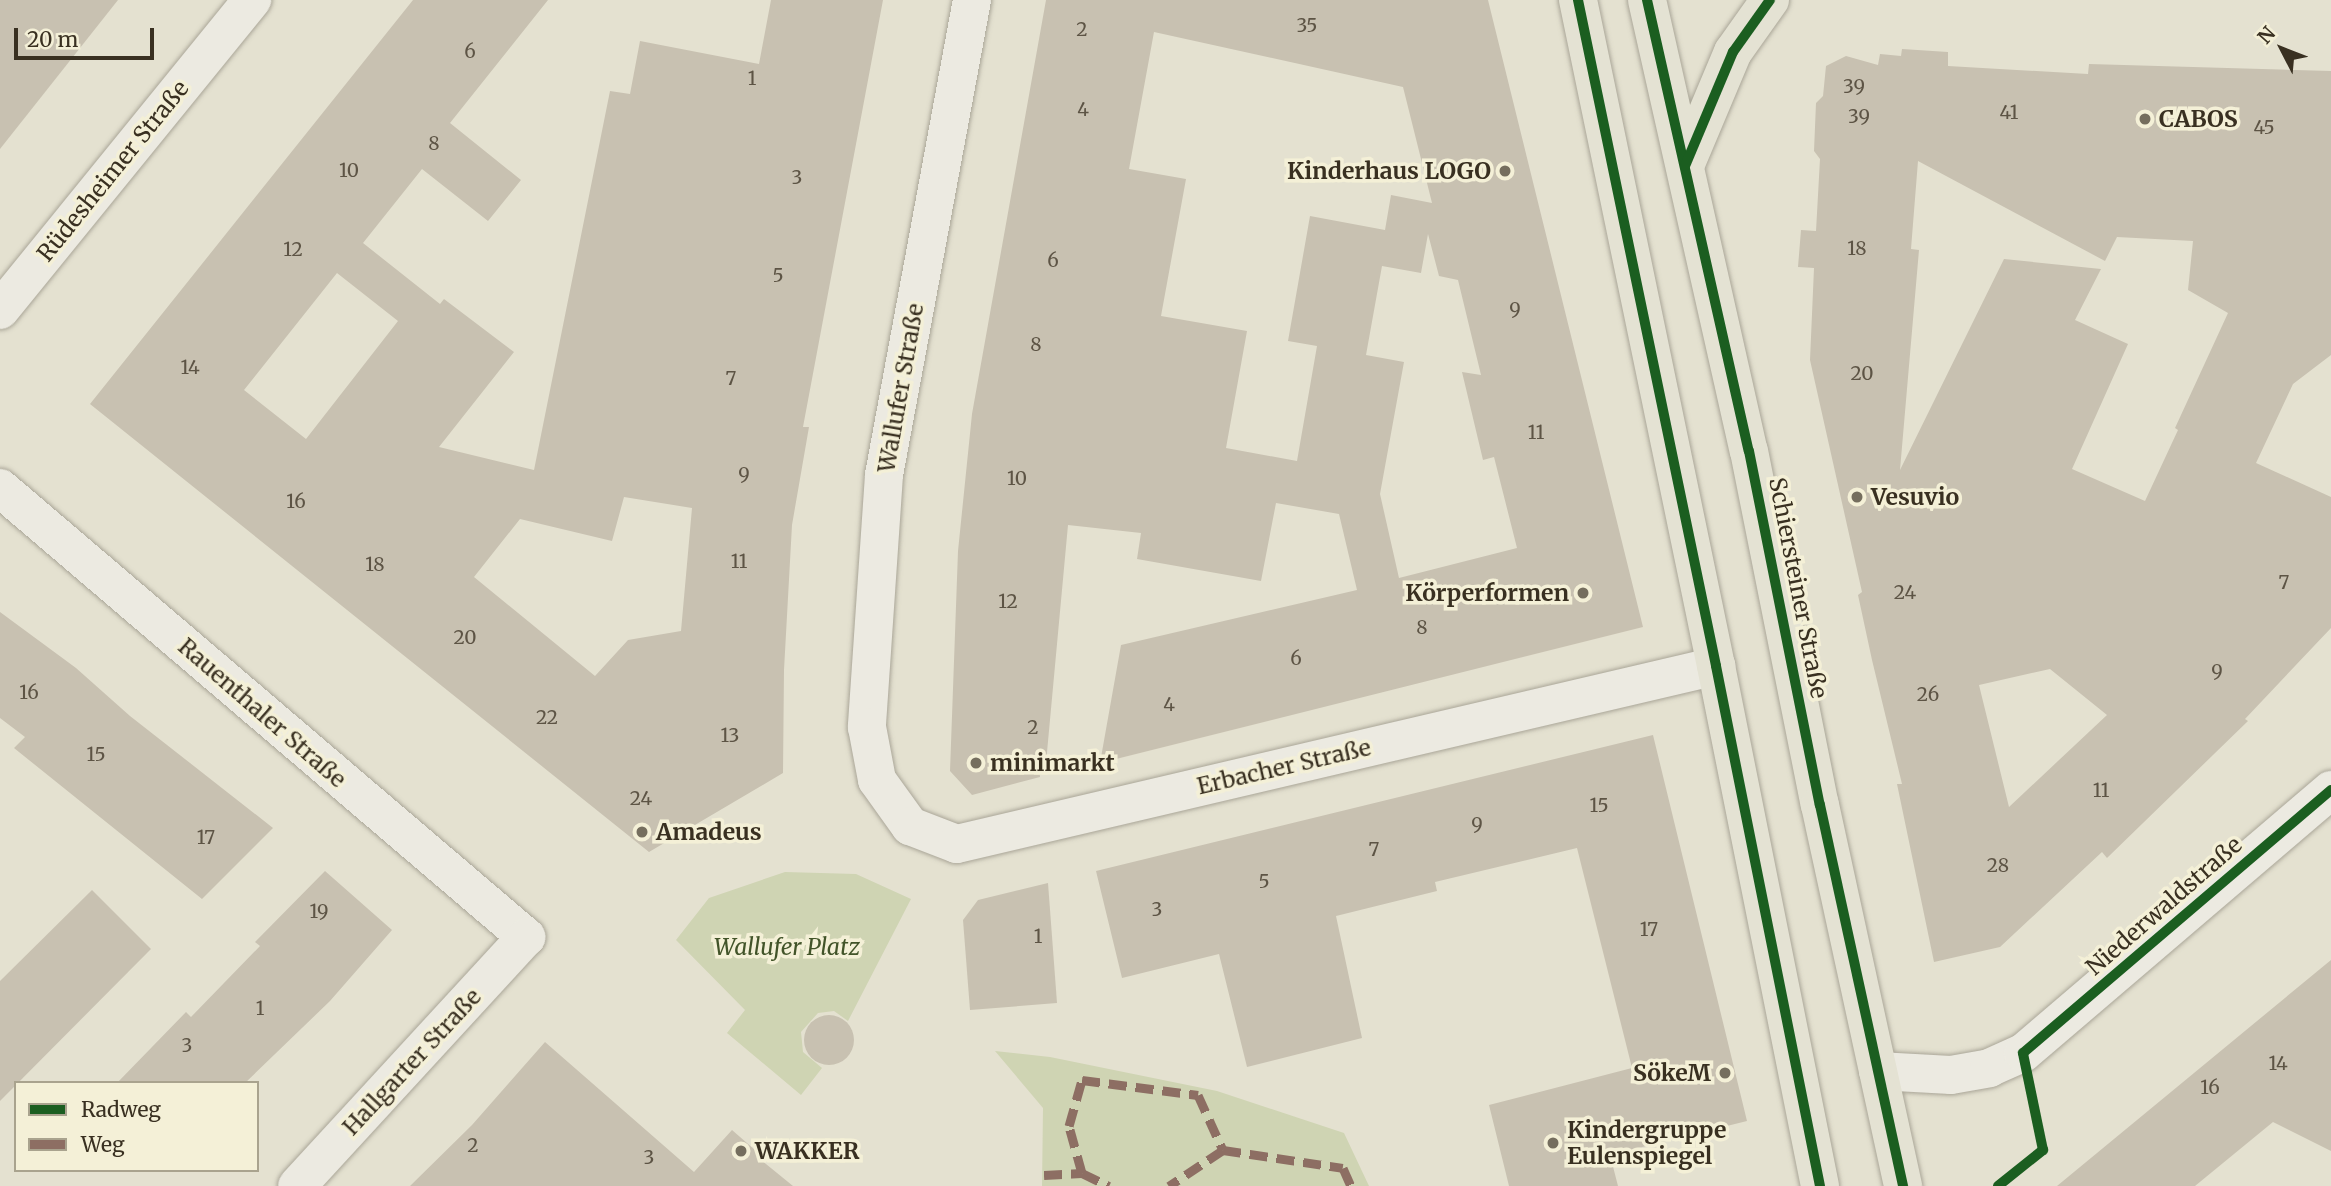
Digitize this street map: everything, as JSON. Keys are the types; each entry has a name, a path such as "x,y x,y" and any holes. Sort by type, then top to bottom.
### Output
{"main road":[{"path":"1578,0 1820,1186"},
{"name":"Schiersteiner Straße","path":"1647,0 1749,451 1820,806 1903,1186"},
{"path":"1685,166 1733,52 1770,0"}],"street":[{"name":"Rüdesheimer Straße","path":"0,310 252,0"},
{"name":"Wallufer Straße","path":"877,780 867,727 884,475 972,0"},
{"name":"Rauenthaler Straße","path":"0,488 526,937"},
{"name":"Erbacher Straße","path":"877,780 910,827 957,844 1716,666"},
{"name":"Niederwaldstraße","path":"1878,1071 1951,1075 1989,1068 2023,1053 2331,790"},
{"name":"Hallgarter Straße","path":"297,1186 526,937"}],"green space":[{"name":"Wallufer Platz","path":"785,872 856,874 911,899 848,1021 834,1011 818,1013 801,1032 803,1052 822,1068 801,1095 727,1033 745,1010 676,940 709,898"},
{"path":"995,1051 1050,1057 1217,1091 1344,1133 1369,1186 1042,1186 1043,1108"}],"building":[{"path":"0,0 118,0 0,149"},
{"path":"413,0 548,0 450,123 521,180 488,221 422,169 363,243 440,304 444,299 514,352 439,447 534,470 610,91 630,94 640,41 759,64 771,0 883,0 803,427 809,427 792,525 784,670 783,773 649,852 90,404","holes":["337,273 398,321 306,439 244,390","624,497 692,508 681,631 628,640 595,676 474,577 520,519 612,541"]},
{"path":"1046,0 1488,0 1643,627 1100,763 1121,645 1357,590 1339,514 1276,503 1261,581 1137,559 1141,533 1068,525 1046,763 1039,764 1040,777 972,795 950,771 958,551 972,414","holes":["1154,32 1403,87 1432,203 1391,195 1385,230 1310,216 1288,341 1317,346 1297,461 1226,448 1247,331 1161,316 1186,179 1129,169","1428,234 1439,276 1458,280 1481,375 1462,372 1483,460 1494,457 1517,548 1399,578 1380,494 1404,362 1366,355 1382,266 1421,273"]},
{"path":"1902,49 1948,52 1948,66 2088,74 2089,64 2331,71 2331,355 2293,384 2256,463 2331,497 2331,628 2245,719 2248,721 2107,858 2102,852 2000,947 1934,962 1897,784 1902,784 1872,660 1858,595 1862,592 1810,360 1814,268 1798,267 1801,230 1816,231 1820,159 1814,151 1816,103 1823,96 1826,66 1846,56 1878,65 1880,54 1901,56","holes":["1918,161 2105,261 2117,237 2193,241 2188,290 2228,313 2145,501 2072,469 2128,344 2075,320 2101,269 2004,259 1900,470 1919,250 1911,249","2050,669 2107,715 2009,807 1979,685"]},
{"path":"0,612 76,668 130,716 273,828 202,899 14,748 25,737 0,718"},
{"path":"1653,735 1747,1121 1610,1155 1618,1186 1509,1186 1489,1105 1632,1068 1577,848 1435,882 1437,891 1336,916 1362,1038 1247,1067 1219,954 1122,978 1096,871"},
{"path":"325,871 392,930 330,1001 247,1081 119,1081 186,1012 191,1017 260,946 255,942"},
{"path":"1048,883 1057,1003 970,1010 963,920 978,900"},
{"path":"92,890 151,949 20,1081 14,1081 14,1087 0,1101 0,981"},
{"path":"2331,960 2331,1151 2273,1122 2195,1186 2057,1186"},
{"path":"819,1016 839,1016 853,1030 853,1050 839,1064 819,1064 805,1050 805,1030"},
{"path":"545,1042 694,1172 732,1130 763,1157 760,1159 793,1186 410,1186 472,1125"}],"marked path":[{"path":"1082,1173 1069,1126 1082,1080 1198,1095 1223,1150 1169,1186"},
{"path":"1223,1150 1343,1168 1351,1186"},
{"path":"1044,1175 1082,1173 1109,1186"}],"cycle path":[{"path":"1578,0 1820,1186"},
{"path":"1647,0 1749,451 1820,805 1903,1186"},
{"path":"1685,166 1733,52 1770,0"},
{"path":"1998,1186 2043,1150 2023,1053 2331,790"}],"place":[{"name":"CABOS","path":"2145,119"},
{"name":"Kinderhaus LOGO","path":"1505,171"},
{"name":"Vesuvio","path":"1857,497"},
{"name":"Körperformen","path":"1583,593"},
{"name":"minimarkt","path":"976,763"},
{"name":"Amadeus","path":"642,832"},
{"name":"SökeM","path":"1725,1073"},
{"name":"Kindergruppe Eulenspiegel","path":"1553,1143"},
{"name":"WAKKER","path":"741,1151"}]}
